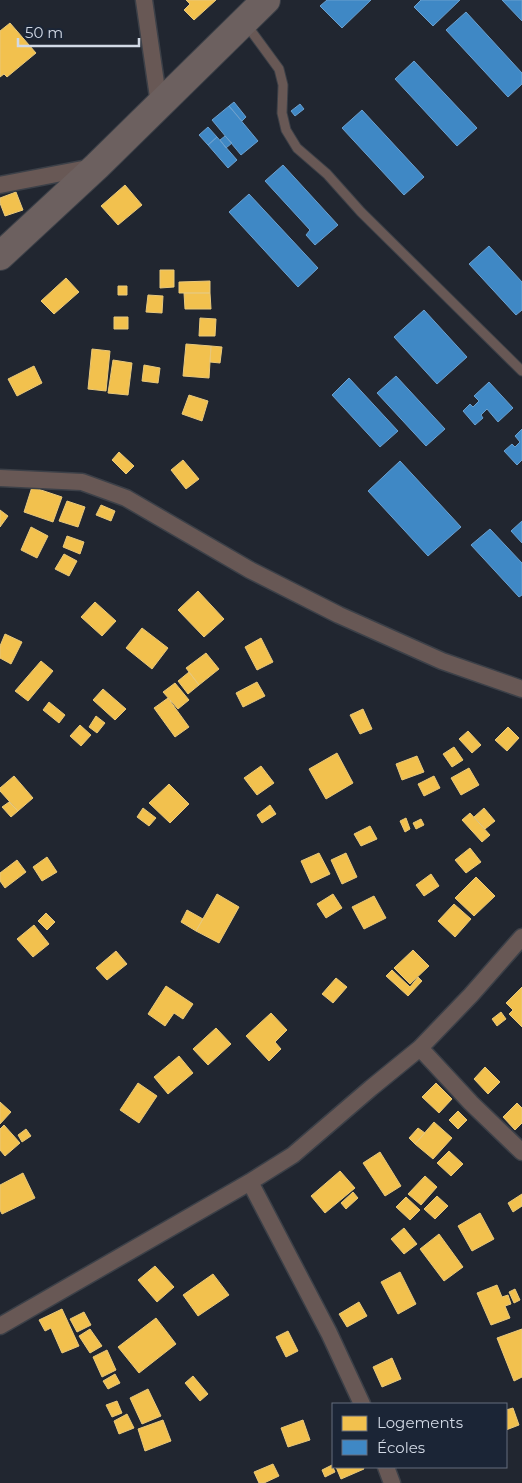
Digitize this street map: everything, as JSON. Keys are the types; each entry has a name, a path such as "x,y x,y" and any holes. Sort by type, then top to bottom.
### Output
{"highway":[{"path":"0,256 97,166 266,0"}],"street":[{"path":"144,0 159,104"},
{"path":"0,186 97,166"},
{"path":"0,478 82,482 126,498 250,570 339,615 442,661 522,689"},
{"path":"0,1326 250,1182 293,1155 420,1048 471,995 522,937"},
{"path":"420,1048 522,1152"},
{"path":"250,1182 329,1333 362,1403"},
{"path":"386,1468 392,1483"}],"lane":[{"path":"244,22 279,69 283,85 282,113 286,130 297,148 327,174 361,212 522,371"}],"building: Logements":[{"path":"186,0 216,0 194,20 184,10 190,4"},
{"path":"10,23 36,53 7,77 4,74 0,77 0,31"},
{"path":"125,185 142,205 118,225 101,206"},
{"path":"16,192 23,210 5,216 0,198"},
{"path":"160,270 174,270 174,287 160,288"},
{"path":"66,278 79,292 54,314 41,301"},
{"path":"210,281 210,293 179,293 179,282"},
{"path":"118,286 127,286 127,295 118,295"},
{"path":"184,293 210,293 211,309 185,309"},
{"path":"148,295 163,296 162,313 146,312"},
{"path":"114,317 128,317 128,329 114,329"},
{"path":"200,318 216,319 215,336 199,336"},
{"path":"186,344 211,346 209,378 183,376"},
{"path":"211,346 222,347 220,363 210,362"},
{"path":"92,349 110,351 106,391 88,389"},
{"path":"113,360 132,363 128,395 108,393"},
{"path":"144,365 160,368 158,383 142,381"},
{"path":"34,366 42,383 17,396 8,379"},
{"path":"189,395 208,401 202,421 182,414"},
{"path":"119,452 134,466 126,474 112,460"},
{"path":"183,460 199,479 186,489 171,470"},
{"path":"32,487 62,497 53,522 24,512"},
{"path":"67,501 85,507 78,527 59,521"},
{"path":"101,505 115,511 111,521 96,515"},
{"path":"0,510 8,516 0,527"},
{"path":"31,527 48,536 37,558 21,550"},
{"path":"67,536 84,542 80,554 63,547"},
{"path":"64,554 77,561 69,576 55,569"},
{"path":"198,591 224,619 204,637 178,610"},
{"path":"95,602 116,621 102,636 81,617"},
{"path":"142,628 168,648 152,669 126,648"},
{"path":"5,634 22,642 11,664 0,658 0,646"},
{"path":"261,638 273,662 257,670 245,647"},
{"path":"206,653 219,669 199,685 186,668"},
{"path":"41,661 53,671 28,701 15,691"},
{"path":"189,672 199,685 188,694 178,681"},
{"path":"257,682 265,696 243,707 236,693"},
{"path":"175,683 189,700 178,709 163,692"},
{"path":"103,689 126,709 115,720 93,700"},
{"path":"168,698 189,727 175,737 154,708"},
{"path":"49,702 65,715 59,723 43,710"},
{"path":"363,709 372,729 360,734 350,715"},
{"path":"96,716 105,723 97,733 89,727"},
{"path":"80,725 91,735 81,746 70,736"},
{"path":"508,727 519,738 507,751 495,740"},
{"path":"468,731 481,745 472,753 459,739"},
{"path":"454,747 463,760 452,767 443,754"},
{"path":"337,753 353,783 326,799 309,769"},
{"path":"417,756 424,772 402,780 396,764"},
{"path":"261,766 274,783 257,795 244,778"},
{"path":"469,768 479,785 461,795 451,778"},
{"path":"14,776 33,798 18,811 0,791 0,788"},
{"path":"434,776 440,788 424,796 418,784"},
{"path":"169,784 189,804 170,823 149,803"},
{"path":"9,802 18,811 11,817 2,807"},
{"path":"270,805 276,814 262,823 257,815"},
{"path":"143,808 156,818 149,826 137,817"},
{"path":"484,808 495,821 485,829 474,817"},
{"path":"470,813 490,835 482,842 462,820"},
{"path":"406,818 410,829 405,832 400,821"},
{"path":"421,819 424,825 416,829 413,823"},
{"path":"370,826 377,839 361,846 354,834"},
{"path":"470,848 481,862 466,873 455,860"},
{"path":"319,853 330,874 311,883 301,861"},
{"path":"346,853 357,877 342,884 331,860"},
{"path":"47,857 57,872 42,881 33,867"},
{"path":"17,860 26,872 5,888 0,881 0,873"},
{"path":"431,874 439,886 424,896 416,885"},
{"path":"476,877 495,896 474,916 455,898"},
{"path":"217,894 239,907 219,943 196,931"},
{"path":"333,894 342,908 326,918 317,904"},
{"path":"374,896 386,918 364,929 352,907"},
{"path":"454,904 471,919 455,937 438,921"},
{"path":"187,910 203,919 196,931 181,922"},
{"path":"46,913 55,922 47,930 38,921"},
{"path":"34,925 49,944 33,957 17,939"},
{"path":"413,950 429,966 410,984 394,968"},
{"path":"116,951 127,964 107,980 96,968"},
{"path":"392,970 410,987 418,977 422,981 408,996 386,976"},
{"path":"336,978 347,987 333,1003 322,994"},
{"path":"166,986 193,1004 183,1019 174,1013 165,1026 148,1014"},
{"path":"522,987 522,1027 509,1014 513,1010 506,1003"},
{"path":"501,1012 506,1019 497,1026 492,1019"},
{"path":"271,1013 287,1030 275,1042 281,1049 269,1061 246,1036"},
{"path":"216,1028 231,1044 208,1065 193,1049"},
{"path":"179,1056 193,1073 168,1094 154,1077"},
{"path":"485,1067 500,1082 488,1094 474,1079"},
{"path":"138,1083 157,1096 139,1123 120,1110"},
{"path":"436,1083 452,1099 439,1113 422,1097"},
{"path":"0,1102 11,1112 0,1124"},
{"path":"517,1103 522,1108 522,1123 515,1130 503,1117"},
{"path":"458,1111 467,1120 458,1129 449,1120"},
{"path":"434,1122 452,1138 433,1159 415,1144"},
{"path":"4,1125 20,1143 5,1156 0,1150 0,1129"},
{"path":"418,1128 425,1133 415,1144 409,1138"},
{"path":"26,1129 31,1136 22,1142 18,1135"},
{"path":"449,1151 463,1164 451,1176 437,1163"},
{"path":"380,1152 401,1186 385,1196 363,1163"},
{"path":"340,1171 355,1188 325,1213 311,1196"},
{"path":"23,1173 35,1198 2,1214 0,1210 0,1185"},
{"path":"425,1176 437,1187 421,1205 408,1194"},
{"path":"353,1192 358,1198 346,1209 341,1203"},
{"path":"522,1194 522,1206 513,1212 508,1203"},
{"path":"437,1196 448,1206 435,1219 424,1209"},
{"path":"406,1197 420,1210 410,1220 396,1207"},
{"path":"480,1213 494,1239 472,1251 458,1226"},
{"path":"404,1228 417,1244 404,1254 391,1239"},
{"path":"439,1234 463,1267 444,1281 420,1249"},
{"path":"155,1266 174,1287 157,1302 138,1280"},
{"path":"400,1272 416,1304 398,1314 381,1282"},
{"path":"213,1274 229,1295 198,1316 183,1295"},
{"path":"497,1285 502,1297 508,1295 511,1304 505,1306 510,1318 491,1325 477,1293"},
{"path":"515,1289 520,1300 514,1303 509,1292"},
{"path":"359,1302 367,1316 347,1327 339,1314"},
{"path":"62,1309 79,1346 62,1353 51,1328 45,1331 39,1320"},
{"path":"84,1312 91,1325 77,1332 70,1319"},
{"path":"156,1318 176,1344 139,1373 118,1347"},
{"path":"90,1329 102,1346 90,1353 79,1336"},
{"path":"522,1329 522,1377 514,1381 497,1338"},
{"path":"288,1331 298,1351 286,1357 276,1337"},
{"path":"107,1350 116,1370 102,1377 93,1357"},
{"path":"392,1358 401,1379 382,1387 373,1367"},
{"path":"115,1374 120,1383 108,1389 103,1381"},
{"path":"193,1376 208,1394 200,1401 185,1383"},
{"path":"148,1389 161,1416 142,1424 130,1398"},
{"path":"117,1401 122,1413 112,1417 106,1405"},
{"path":"513,1408 519,1425 507,1430 507,1410"},
{"path":"127,1414 134,1428 119,1434 114,1421"},
{"path":"163,1420 171,1441 145,1451 138,1429"},
{"path":"303,1420 310,1440 288,1447 281,1428"},
{"path":"273,1464 279,1476 264,1483 259,1483 254,1472"},
{"path":"332,1465 335,1472 325,1477 322,1470"},
{"path":"336,1468 364,1469 341,1479"}],"building: Écoles":[{"path":"327,0 371,0 342,28 320,6"},
{"path":"421,0 460,0 433,26 414,7"},
{"path":"502,0 522,0 522,21"},
{"path":"466,12 522,73 522,84 508,97 446,30"},
{"path":"414,61 477,128 457,146 395,79"},
{"path":"234,102 246,117 242,121 229,106"},
{"path":"300,104 304,109 295,116 291,111"},
{"path":"229,106 258,141 241,155 212,120"},
{"path":"362,110 424,177 404,195 342,128"},
{"path":"208,127 217,137 208,145 199,135"},
{"path":"225,136 232,143 226,148 220,140"},
{"path":"217,137 237,160 228,168 208,145"},
{"path":"283,165 338,225 315,245 306,235 310,230 265,181"},
{"path":"249,194 318,268 298,287 229,212"},
{"path":"489,246 522,282 522,310 516,315 469,264"},
{"path":"424,310 467,357 437,384 394,337"},
{"path":"396,376 445,429 426,446 377,393"},
{"path":"349,378 398,431 380,447 332,395"},
{"path":"489,382 513,408 498,422 487,409 481,415 483,418 475,425 463,411 470,404 473,407 479,401 474,396"},
{"path":"522,429 522,460 517,465 504,451 512,444 515,447 520,442 515,436"},
{"path":"400,461 461,527 428,556 368,491"},
{"path":"522,521 522,543 511,531"},
{"path":"490,529 522,563 522,595 519,597 471,545"}]}
